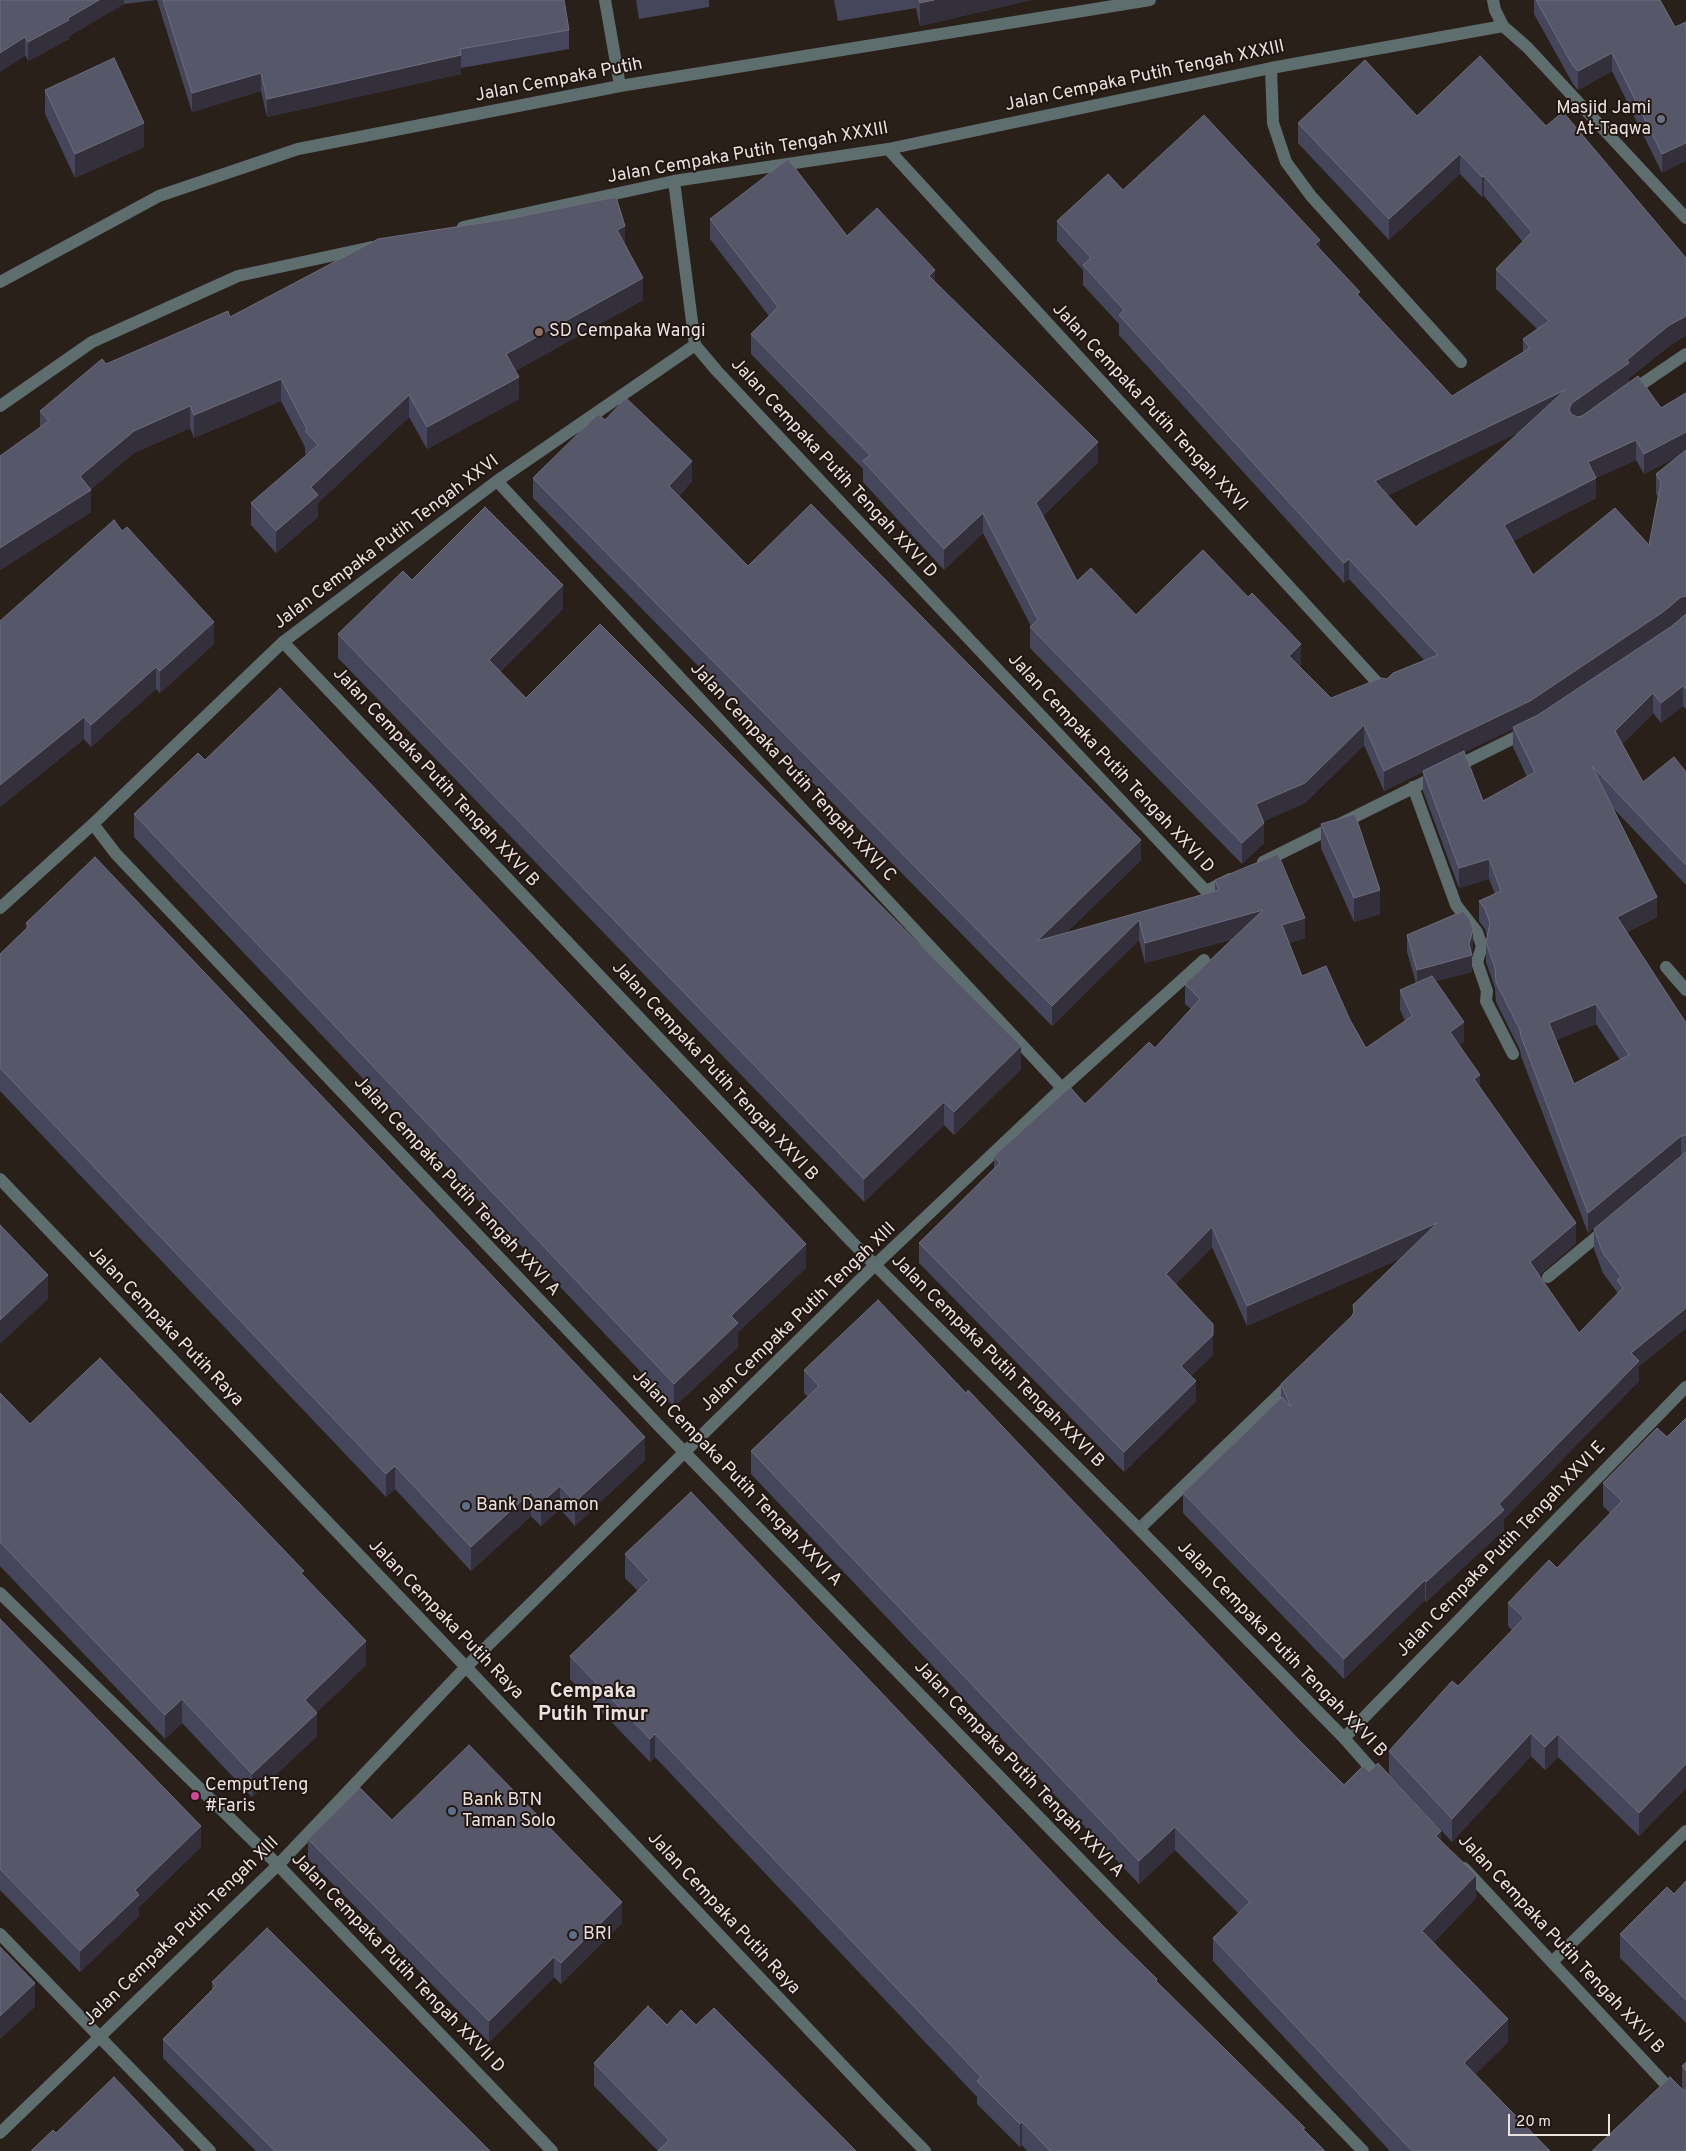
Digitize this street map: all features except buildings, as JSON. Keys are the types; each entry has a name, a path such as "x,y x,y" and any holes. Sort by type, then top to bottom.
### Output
{"street":[{"path":"605,0 620,86"},
{"name":"Jalan Cempaka Putih","path":"0,282 159,196 298,149 620,86 1150,0"},
{"path":"1494,5 1503,26 1527,47 1686,218"},
{"name":"Jalan Cempaka Putih Tengah XXXIII","path":"453,229 674,181 888,149 1271,68 1503,26"},
{"path":"1271,68 1274,123 1286,162 1311,196 1461,362"},
{"name":"Jalan Cempaka Putih Tengah XXVI","path":"888,149 1385,691"},
{"path":"674,181 695,345"},
{"path":"0,406 92,342 238,276 387,244"},
{"name":"Jalan Cempaka Putih Tengah XXVI","path":"0,908 93,824 283,642 497,481 695,345"},
{"name":"Jalan Cempaka Putih Tengah XXVI D","path":"695,345 716,371 1206,891 1413,787 1488,752 1542,723"},
{"path":"1616,402 1686,354"},
{"name":"Jalan Cempaka Putih Tengah XXVI C","path":"497,481 1062,1088"},
{"name":"Jalan Cempaka Putih Tengah XXVI B","path":"283,642 875,1265 1139,1529 1344,1738 1391,1790"},
{"path":"1413,787 1456,905 1477,932 1482,946 1478,962 1487,991 1486,1001 1513,1054"},
{"name":"Jalan Cempaka Putih Tengah XXVI A","path":"93,824 116,854 686,1453 1363,2151"},
{"name":"Jalan Cempaka Putih Tengah XIII","path":"0,2133 278,1865 466,1667 686,1453 875,1265 1062,1088 1204,960"},
{"path":"1666,967 1686,990"},
{"name":"Jalan Cempaka Putih Raya","path":"0,1179 925,2151"},
{"path":"1548,1277 1617,1220"},
{"path":"1139,1529 1303,1371"},
{"name":"Jalan Cempaka Putih Tengah XXVI E","path":"1344,1738 1686,1387"},
{"name":"Jalan Cempaka Putih Tengah XXVII D","path":"0,1594 278,1865 552,2151"},
{"path":"1552,1962 1686,1831"},
{"name":"Jalan Cempaka Putih Tengah XXVI B","path":"1458,1862 1686,2106"},
{"path":"0,1934 210,2151"}],"place":[{"name":"Masjid Jami At-Taqwa","path":"1661,119"},
{"name":"SD Cempaka Wangi","path":"539,332"},
{"name":"Bank Danamon","path":"466,1506"},
{"name":"CemputTeng #Faris","path":"195,1796"},
{"name":"Bank BTN Taman Solo","path":"452,1811"},
{"name":"BRI","path":"573,1935"}],"district":[{"name":"Cempaka Putih Timur","path":"593,1704"}]}
